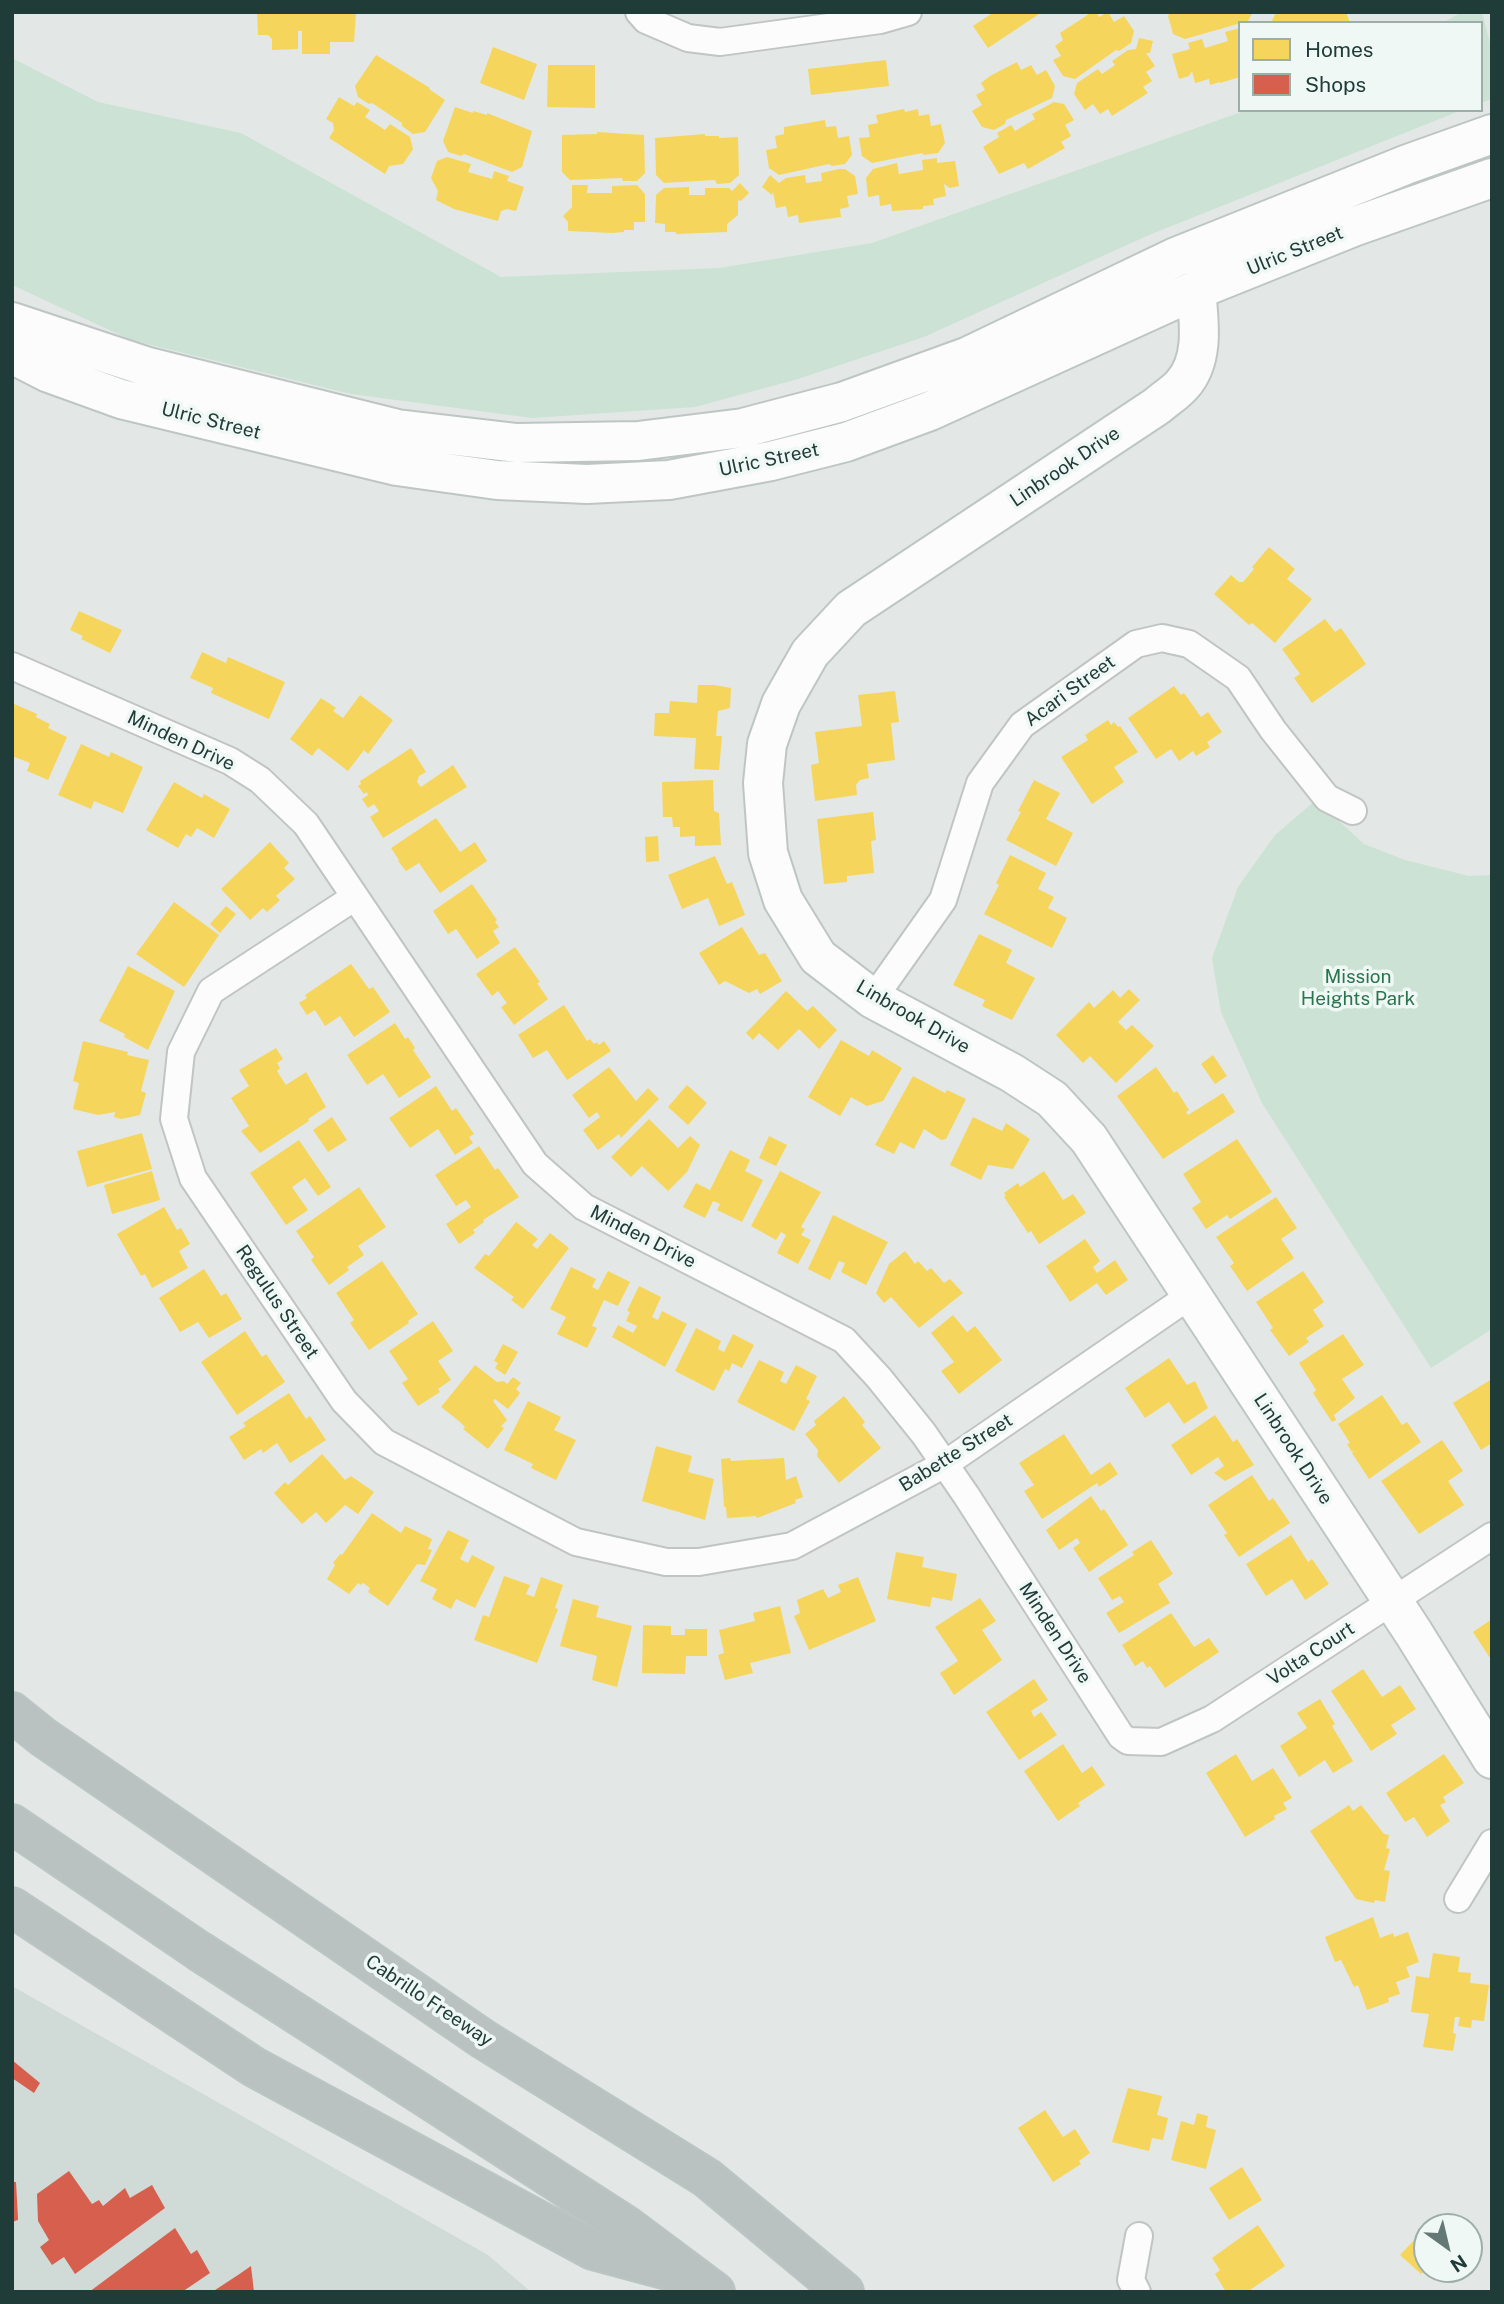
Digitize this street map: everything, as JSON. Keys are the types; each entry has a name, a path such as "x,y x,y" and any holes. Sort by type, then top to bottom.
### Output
{"highway":[{"name":"Cabrillo Freeway","path":"12,1712 43,1737 483,2039 707,2178 844,2292"},
{"path":"12,1824 199,1951 628,2227 706,2285"},
{"path":"12,1907 266,2074 593,2250 706,2285"}],"main road":[{"name":"Ulric Street","path":"12,322 148,367 397,429 517,443 638,441 743,428 842,402 969,356 1134,276 1254,225 1408,163 1492,134"},
{"name":"Ulric Street","path":"12,354 49,373 121,399 397,466 497,480 587,484 669,480 771,461 846,442 930,411 1196,290 1353,227 1492,178"},
{"path":"1134,276 1196,290 1254,225"},
{"name":"Linbrook Drive","path":"1196,290 1199,326 1197,357 1183,384 1157,406 851,609 810,653 782,704 768,744 763,783 768,853 783,900 818,957 873,999 1012,1073 1052,1099 1089,1139 1393,1601 1492,1759"}],"street":[{"path":"639,12 646,20 688,38 720,42 880,20 908,12"},
{"name":"Acari Street","path":"873,999 943,900 980,783 1022,725 1136,643 1162,638 1189,644 1238,678 1273,730 1327,798 1353,811"},
{"name":"Minden Drive","path":"12,666 230,761 260,780 306,824 535,1164 584,1207 844,1340 879,1378 944,1464 1121,1736"},
{"name":"Regulus Street","path":"355,897 211,991 181,1052 174,1119 193,1178 344,1401 384,1442 576,1542 666,1563 699,1562"},
{"name":"Babette Street","path":"699,1562 792,1546 944,1464 1191,1295"},
{"name":"Volta Court","path":"1121,1736 1128,1741 1161,1742 1212,1719 1492,1536"},
{"path":"1458,1899 1492,1843"},
{"path":"1136,2292 1131,2280 1139,2236"}],"shaded area":[{"path":"12,1986 488,2255 531,2292 12,2292"}],"green space":[{"path":"1462,12 1482,12 1492,51 1492,99 1483,102 1483,21 1446,21"},
{"path":"12,58 98,102 241,133 501,277 719,268 872,243 1241,112 1457,112 1149,235 924,337 798,379 695,407 532,418 351,394 131,340 12,285"},
{"name":"Mission Heights Park","path":"1316,800 1364,844 1405,860 1469,876 1492,875 1492,1329 1431,1368 1262,1103 1221,1012 1212,958 1238,887 1275,835"}],"building: Homes":[{"path":"257,12 356,12 354,42 330,42 330,54 302,54 302,31 298,31 298,49 272,50 272,39 268,35 258,35"},
{"path":"994,12 1042,12 988,48 973,26"},
{"path":"1096,12 1099,17 1108,12 1114,22 1124,16 1134,31 1131,43 1119,51 1116,50 1075,79 1063,76 1053,60 1061,56 1055,46 1063,40 1060,33"},
{"path":"1170,12 1253,12 1248,21 1238,21 1238,24 1185,39 1173,34 1168,16"},
{"path":"1276,12 1346,12 1349,21 1272,21"},
{"path":"1238,29 1238,78 1210,85 1209,79 1195,83 1192,71 1189,76 1179,79 1172,54 1190,49 1188,43 1202,39 1205,48 1228,41 1225,32"},
{"path":"1139,38 1153,41 1150,53 1146,53 1155,66 1146,72 1152,81 1143,87 1148,93 1112,116 1108,109 1100,114 1093,104 1085,110 1074,94 1077,83 1098,69 1102,74 1115,65 1112,61 1128,50 1136,49"},
{"path":"493,47 537,64 524,100 480,83"},
{"path":"376,55 445,100 425,132 413,134 402,126 402,123 358,97 355,86"},
{"path":"886,60 889,86 811,95 808,69"},
{"path":"1017,62 1021,70 1031,65 1037,75 1046,70 1055,86 1052,98 1006,120 1005,124 994,130 982,127 972,111 982,105 976,95 985,90 981,83"},
{"path":"548,65 595,65 595,108 547,107"},
{"path":"339,97 354,106 357,102 370,110 365,117 385,130 390,124 410,137 413,149 403,164 389,166 385,174 329,138 334,130 333,123 326,119"},
{"path":"1054,102 1064,104 1074,120 1065,125 1071,136 1061,142 1065,148 1028,169 1024,163 999,174 983,147 999,137 997,133 1011,125 1015,131 1035,119 1032,114"},
{"path":"455,107 473,113 487,113 532,131 522,167 512,172 464,154 461,156 448,152 443,141"},
{"path":"904,109 905,112 918,109 919,116 929,114 931,126 941,124 945,143 938,153 922,153 872,163 862,156 859,138 870,137 868,125 878,123 876,115"},
{"path":"825,120 826,127 836,126 838,138 849,136 852,155 845,164 829,164 779,175 769,168 766,150 777,148 775,136 784,134 784,127"},
{"path":"597,132 644,135 645,173 637,181 623,181 622,178 570,180 562,172 562,135"},
{"path":"705,134 719,138 738,137 739,175 730,183 717,184 715,180 664,183 656,175 655,138"},
{"path":"447,157 471,164 468,172 492,179 494,171 509,176 507,181 524,187 516,211 501,211 498,221 454,209 436,200 438,191 431,178 437,161"},
{"path":"937,158 937,163 955,161 959,186 950,188 944,184 946,196 933,199 934,205 923,206 923,209 892,211 891,204 880,206 879,195 868,197 866,178 873,169 897,163 899,174 923,170 922,160"},
{"path":"845,169 855,176 858,194 847,196 849,207 840,209 841,217 799,223 798,215 788,217 786,206 776,208 773,192 772,195 762,187 770,175 779,183 786,178 805,175 806,183 822,181 821,173"},
{"path":"740,183 749,193 741,201 738,200 738,215 727,224 727,232 676,234 665,232 665,224 655,223 656,195 664,188 689,187 689,195 705,195 705,188 729,188 732,191"},
{"path":"572,185 588,185 587,193 612,193 612,186 637,185 645,194 645,222 634,222 634,230 624,232 568,231 568,222 563,216 572,207"},
{"path":"1269,547 1295,569 1287,579 1312,599 1275,643 1252,623 1249,625 1214,594 1231,575 1243,582"},
{"path":"79,611 122,630 110,653 81,639 83,636 70,630"},
{"path":"1325,619 1335,632 1341,628 1366,664 1312,703 1294,678 1300,674 1282,649"},
{"path":"202,652 226,663 228,657 285,682 269,719 211,693 213,688 190,678"},
{"path":"698,685 731,688 730,708 718,711 716,736 722,736 719,770 694,769 696,738 654,736 655,713 669,713 670,701 697,703"},
{"path":"1174,686 1181,695 1184,693 1201,717 1208,712 1222,732 1207,742 1210,747 1196,756 1193,751 1179,761 1171,749 1156,759 1128,718"},
{"path":"895,691 899,722 891,723 895,760 867,764 869,778 860,780 856,785 857,795 815,801 811,765 819,763 815,732 862,726 858,695"},
{"path":"360,695 393,720 368,754 364,750 348,771 318,748 312,756 290,739 321,698 336,708 333,711 343,718"},
{"path":"12,703 37,714 36,717 50,724 48,728 67,737 48,780 27,771 30,763 12,756"},
{"path":"1108,720 1111,725 1114,722 1120,726 1138,752 1114,767 1124,782 1092,804 1061,757 1088,740 1085,735"},
{"path":"81,744 109,757 111,752 143,767 123,813 94,801 91,809 58,795"},
{"path":"411,748 426,772 419,776 417,782 421,787 453,765 467,787 383,838 370,817 379,811 374,804 368,808 362,799 368,795 367,792 364,794 358,786 360,781"},
{"path":"713,780 714,811 719,813 721,845 695,846 695,836 680,837 680,827 673,827 672,817 663,817 662,782"},
{"path":"1034,780 1060,793 1046,819 1073,833 1056,866 1006,840"},
{"path":"174,782 202,798 204,794 230,809 214,838 197,828 191,837 186,834 178,848 146,830"},
{"path":"873,812 876,840 871,841 874,873 847,876 847,882 824,884 817,819"},
{"path":"436,818 460,852 475,842 487,861 440,893 419,863 406,871 391,848"},
{"path":"658,836 659,861 646,862 645,837"},
{"path":"270,842 289,863 284,868 295,879 276,896 280,900 267,912 263,908 250,920 221,889"},
{"path":"1010,855 1046,873 1038,889 1054,897 1048,908 1067,918 1052,948 984,914"},
{"path":"715,856 727,884 732,882 745,915 719,926 708,898 682,909 668,875"},
{"path":"472,884 499,927 493,931 500,943 477,959 456,929 448,934 433,911"},
{"path":"174,902 219,935 184,987 136,954"},
{"path":"226,906 236,914 220,933 210,924"},
{"path":"742,927 759,955 765,953 782,981 760,994 757,989 749,993 725,981 719,985 699,953"},
{"path":"979,934 1012,950 1006,963 1035,978 1012,1020 982,1006 985,1000 953,985"},
{"path":"515,947 540,982 537,983 548,999 514,1025 501,1007 507,1003 498,991 492,996 476,974"},
{"path":"351,964 369,989 373,987 390,1012 354,1037 340,1016 325,1026 315,1010 307,1015 299,1003 307,998 305,995"},
{"path":"128,966 175,991 148,1050 99,1021"},
{"path":"1129,989 1140,1000 1118,1022 1126,1030 1132,1025 1154,1046 1116,1083 1090,1056 1083,1063 1056,1035 1089,1002 1094,1008 1113,990 1120,998"},
{"path":"786,991 807,1011 813,1006 837,1030 819,1049 799,1029 778,1050 759,1033 753,1040 746,1033"},
{"path":"564,1005 587,1041 590,1039 599,1045 604,1041 611,1051 567,1080 547,1050 533,1058 518,1035"},
{"path":"395,1023 405,1039 408,1037 415,1048 413,1050 431,1077 399,1098 383,1074 367,1085 347,1055"},
{"path":"841,1040 869,1056 872,1050 902,1068 883,1101 867,1106 851,1097 840,1116 808,1097"},
{"path":"83,1041 149,1060 141,1091 146,1093 140,1115 121,1119 114,1117 115,1112 98,1115 73,1109 79,1083 73,1081"},
{"path":"276,1048 283,1059 277,1063 280,1068 277,1071 286,1085 306,1072 326,1107 260,1153 241,1131 249,1126 231,1098 249,1086 239,1070"},
{"path":"1213,1055 1227,1076 1215,1084 1201,1064"},
{"path":"609,1067 636,1101 648,1088 659,1099 621,1138 619,1134 598,1150 583,1130 600,1117 597,1112 589,1118 572,1095"},
{"path":"1156,1067 1174,1093 1177,1091 1189,1110 1186,1112 1188,1115 1223,1093 1235,1112 1163,1159 1117,1096"},
{"path":"913,1076 945,1093 947,1090 966,1099 946,1139 941,1140 924,1129 914,1149 900,1142 894,1154 875,1145"},
{"path":"687,1085 707,1103 688,1125 668,1107"},
{"path":"436,1086 452,1111 456,1108 474,1134 469,1137 473,1143 455,1155 438,1129 410,1148 389,1118"},
{"path":"332,1117 347,1140 328,1152 313,1130"},
{"path":"973,1117 1002,1131 1006,1123 1030,1139 1013,1169 988,1165 981,1180 950,1165"},
{"path":"649,1119 678,1148 690,1136 700,1145 687,1172 668,1191 642,1166 631,1177 611,1157"},
{"path":"142,1133 152,1169 87,1187 77,1151"},
{"path":"769,1136 787,1145 776,1166 759,1158"},
{"path":"1237,1139 1272,1192 1230,1219 1227,1215 1206,1229 1192,1208 1201,1202 1183,1174"},
{"path":"299,1140 331,1187 318,1196 305,1178 292,1187 308,1210 286,1225 250,1173"},
{"path":"479,1146 495,1170 498,1168 519,1197 483,1220 484,1222 473,1230 475,1233 459,1244 446,1224 471,1207 466,1200 456,1206 435,1175"},
{"path":"730,1150 750,1160 745,1171 763,1180 742,1222 717,1210 720,1204 713,1201 705,1218 683,1207 696,1183 710,1190"},
{"path":"152,1171 160,1200 112,1214 104,1185"},
{"path":"780,1171 821,1192 801,1227 805,1229 801,1235 811,1240 798,1264 777,1253 786,1235 781,1232 776,1240 751,1226"},
{"path":"1044,1171 1063,1200 1073,1194 1086,1213 1039,1244 1031,1231 1028,1233 1004,1193 1018,1183 1020,1187"},
{"path":"359,1187 386,1227 358,1246 364,1255 329,1285 311,1260 314,1257 296,1231"},
{"path":"1276,1197 1297,1228 1281,1239 1294,1258 1247,1291 1230,1266 1234,1263 1216,1237"},
{"path":"164,1207 177,1230 181,1228 190,1244 179,1251 188,1268 152,1288 145,1274 141,1276 117,1234"},
{"path":"833,1215 888,1242 866,1285 841,1272 845,1263 839,1261 830,1280 808,1269"},
{"path":"516,1222 538,1239 532,1245 537,1249 550,1233 569,1248 523,1309 511,1300 514,1297 474,1268 485,1254 489,1256"},
{"path":"1085,1239 1100,1261 1093,1267 1097,1273 1115,1260 1128,1280 1106,1295 1097,1283 1070,1302 1046,1266"},
{"path":"905,1251 915,1264 918,1261 927,1271 931,1268 944,1283 950,1279 963,1293 919,1328 891,1297 884,1303 876,1293 889,1264"},
{"path":"382,1261 418,1314 369,1350 350,1323 354,1320 336,1293"},
{"path":"571,1267 596,1279 592,1287 598,1290 608,1271 630,1282 618,1306 604,1300 592,1326 597,1328 587,1348 557,1334 566,1317 550,1309"},
{"path":"204,1269 221,1296 226,1293 242,1319 209,1338 198,1322 180,1332 159,1298"},
{"path":"1303,1271 1324,1302 1313,1310 1324,1326 1306,1338 1309,1342 1289,1356 1270,1330 1273,1328 1256,1302"},
{"path":"639,1286 661,1297 652,1317 658,1320 662,1311 687,1324 665,1367 612,1337 618,1325 633,1333 637,1326 626,1321 630,1312 627,1311"},
{"path":"953,1315 967,1332 975,1326 1002,1360 959,1394 941,1371 954,1362 931,1333"},
{"path":"433,1321 453,1351 438,1361 451,1380 438,1389 440,1392 418,1406 402,1383 408,1379 389,1351"},
{"path":"696,1328 721,1341 718,1349 724,1352 733,1334 754,1345 742,1368 732,1363 729,1371 725,1369 714,1391 675,1371"},
{"path":"245,1331 262,1357 266,1354 285,1382 237,1415 201,1362"},
{"path":"1343,1334 1364,1365 1342,1379 1355,1398 1334,1415 1336,1420 1332,1422 1313,1393 1316,1390 1299,1363"},
{"path":"503,1344 518,1352 505,1375 495,1368 498,1363 494,1361"},
{"path":"1169,1358 1187,1385 1195,1381 1208,1408 1184,1424 1169,1402 1145,1418 1125,1388"},
{"path":"759,1360 784,1372 780,1381 786,1384 796,1365 817,1376 806,1399 810,1401 794,1431 737,1402"},
{"path":"475,1365 497,1382 504,1381 507,1384 513,1377 521,1383 516,1389 520,1393 508,1409 495,1399 493,1401 507,1420 488,1449 441,1407"},
{"path":"1492,1379 1492,1443 1481,1450 1453,1403"},
{"path":"289,1393 306,1419 310,1416 326,1440 290,1463 277,1443 263,1453 261,1449 244,1460 229,1437 246,1426 243,1423"},
{"path":"1382,1395 1402,1425 1407,1422 1421,1442 1369,1479 1338,1424"},
{"path":"844,1396 865,1422 862,1425 881,1448 839,1483 817,1456 818,1450 805,1434 816,1425 814,1421"},
{"path":"528,1401 561,1417 554,1430 576,1440 556,1480 531,1468 533,1464 504,1450"},
{"path":"1215,1415 1233,1442 1237,1439 1254,1465 1225,1481 1214,1473 1224,1466 1218,1457 1191,1475 1171,1445"},
{"path":"1064,1434 1091,1475 1110,1462 1118,1474 1099,1487 1097,1483 1042,1519 1024,1491 1034,1485 1019,1463"},
{"path":"1442,1440 1463,1471 1448,1481 1464,1505 1419,1534 1381,1481"},
{"path":"656,1446 692,1456 688,1472 714,1479 705,1520 642,1501"},
{"path":"322,1454 345,1480 351,1476 374,1492 358,1514 345,1505 326,1523 316,1512 302,1524 274,1493 285,1482 288,1485"},
{"path":"730,1458 731,1461 784,1458 786,1480 796,1476 803,1497 795,1500 796,1503 757,1518 727,1518 721,1459"},
{"path":"1252,1475 1269,1501 1273,1498 1290,1523 1239,1557 1208,1505"},
{"path":"1091,1496 1101,1511 1104,1509 1128,1545 1089,1572 1073,1548 1080,1543 1077,1538 1059,1550 1046,1530"},
{"path":"372,1513 401,1533 405,1526 432,1539 428,1549 432,1550 425,1565 417,1564 388,1606 368,1592 370,1588 363,1583 358,1583 349,1594 327,1579 335,1565 333,1563 342,1555"},
{"path":"448,1530 469,1540 460,1559 468,1563 472,1555 495,1567 475,1608 456,1599 451,1609 432,1599 437,1589 420,1581"},
{"path":"1291,1535 1308,1562 1312,1559 1329,1584 1305,1600 1292,1579 1266,1596 1246,1564"},
{"path":"1151,1540 1173,1574 1158,1584 1170,1603 1119,1633 1106,1613 1124,1602 1120,1596 1112,1600 1098,1578 1134,1555 1132,1552"},
{"path":"896,1552 924,1557 922,1567 957,1574 952,1601 932,1597 930,1607 887,1599"},
{"path":"504,1576 530,1585 526,1594 534,1597 541,1577 563,1585 555,1608 558,1609 537,1663 474,1640 483,1615 489,1617"},
{"path":"858,1577 876,1621 809,1650 794,1616 800,1613 797,1600 823,1589 828,1598 841,1592 838,1585"},
{"path":"980,1598 996,1621 982,1630 1002,1660 954,1695 940,1673 958,1661 935,1627"},
{"path":"573,1599 599,1606 596,1617 632,1626 617,1687 592,1680 597,1656 560,1646"},
{"path":"780,1606 791,1653 750,1663 753,1673 725,1680 718,1655 724,1653 719,1630 755,1621 753,1613"},
{"path":"1171,1613 1194,1647 1209,1638 1219,1652 1165,1688 1150,1666 1147,1668 1143,1661 1135,1666 1122,1645"},
{"path":"1492,1619 1492,1661 1473,1632"},
{"path":"643,1625 671,1626 671,1635 685,1635 685,1629 707,1629 707,1656 686,1656 685,1674 642,1673"},
{"path":"1363,1669 1382,1697 1400,1685 1416,1709 1391,1725 1397,1734 1371,1751 1331,1691"},
{"path":"1034,1679 1048,1700 1031,1711 1034,1717 1041,1712 1057,1735 1019,1760 986,1712"},
{"path":"1320,1699 1353,1761 1333,1773 1325,1760 1299,1777 1280,1746 1307,1728 1297,1713"},
{"path":"1063,1744 1082,1773 1092,1766 1105,1785 1078,1803 1080,1806 1058,1821 1024,1771"},
{"path":"1236,1754 1252,1781 1273,1768 1292,1798 1283,1803 1287,1809 1274,1816 1275,1819 1245,1837 1206,1773"},
{"path":"1444,1754 1464,1783 1443,1797 1446,1802 1440,1805 1450,1821 1427,1837 1414,1817 1405,1822 1386,1793"},
{"path":"1349,1805 1353,1811 1361,1805 1384,1834 1389,1835 1386,1848 1390,1849 1384,1870 1390,1871 1385,1902 1375,1900 1374,1903 1356,1899 1310,1831"},
{"path":"1373,1917 1380,1938 1393,1933 1394,1937 1408,1932 1419,1962 1406,1967 1410,1977 1396,1982 1400,1994 1388,1998 1389,2002 1367,2010 1358,1985 1354,1987 1341,1960 1335,1962 1325,1937"},
{"path":"1433,1953 1460,1957 1458,1972 1471,1973 1470,1983 1489,1985 1484,2021 1472,2020 1471,2028 1458,2026 1460,2017 1455,2017 1453,2051 1423,2047 1429,2014 1411,2012 1416,1976 1429,1978"},
{"path":"1128,2088 1162,2096 1157,2115 1168,2118 1163,2140 1152,2138 1149,2151 1112,2142"},
{"path":"1045,2110 1063,2137 1075,2129 1090,2153 1079,2161 1081,2164 1053,2182 1018,2128"},
{"path":"1197,2113 1208,2116 1206,2127 1216,2130 1206,2169 1171,2160 1181,2121 1194,2125"},
{"path":"1242,2167 1262,2200 1229,2220 1209,2188"},
{"path":"1258,2225 1285,2266 1247,2292 1226,2292 1215,2274 1220,2270 1212,2258"},
{"path":"1413,2241 1413,2267 1400,2255"}],"building: Shops":[{"path":"12,2060 40,2083 34,2093 12,2078"},
{"path":"69,2171 92,2204 99,2200 103,2206 125,2188 130,2198 152,2185 165,2208 75,2274 64,2257 52,2265 40,2247 49,2240 38,2221 37,2194"},
{"path":"12,2182 16,2182 18,2220 12,2222"},
{"path":"175,2228 191,2254 197,2250 210,2273 182,2292 89,2292"},
{"path":"251,2266 254,2292 212,2292 238,2275"}]}
